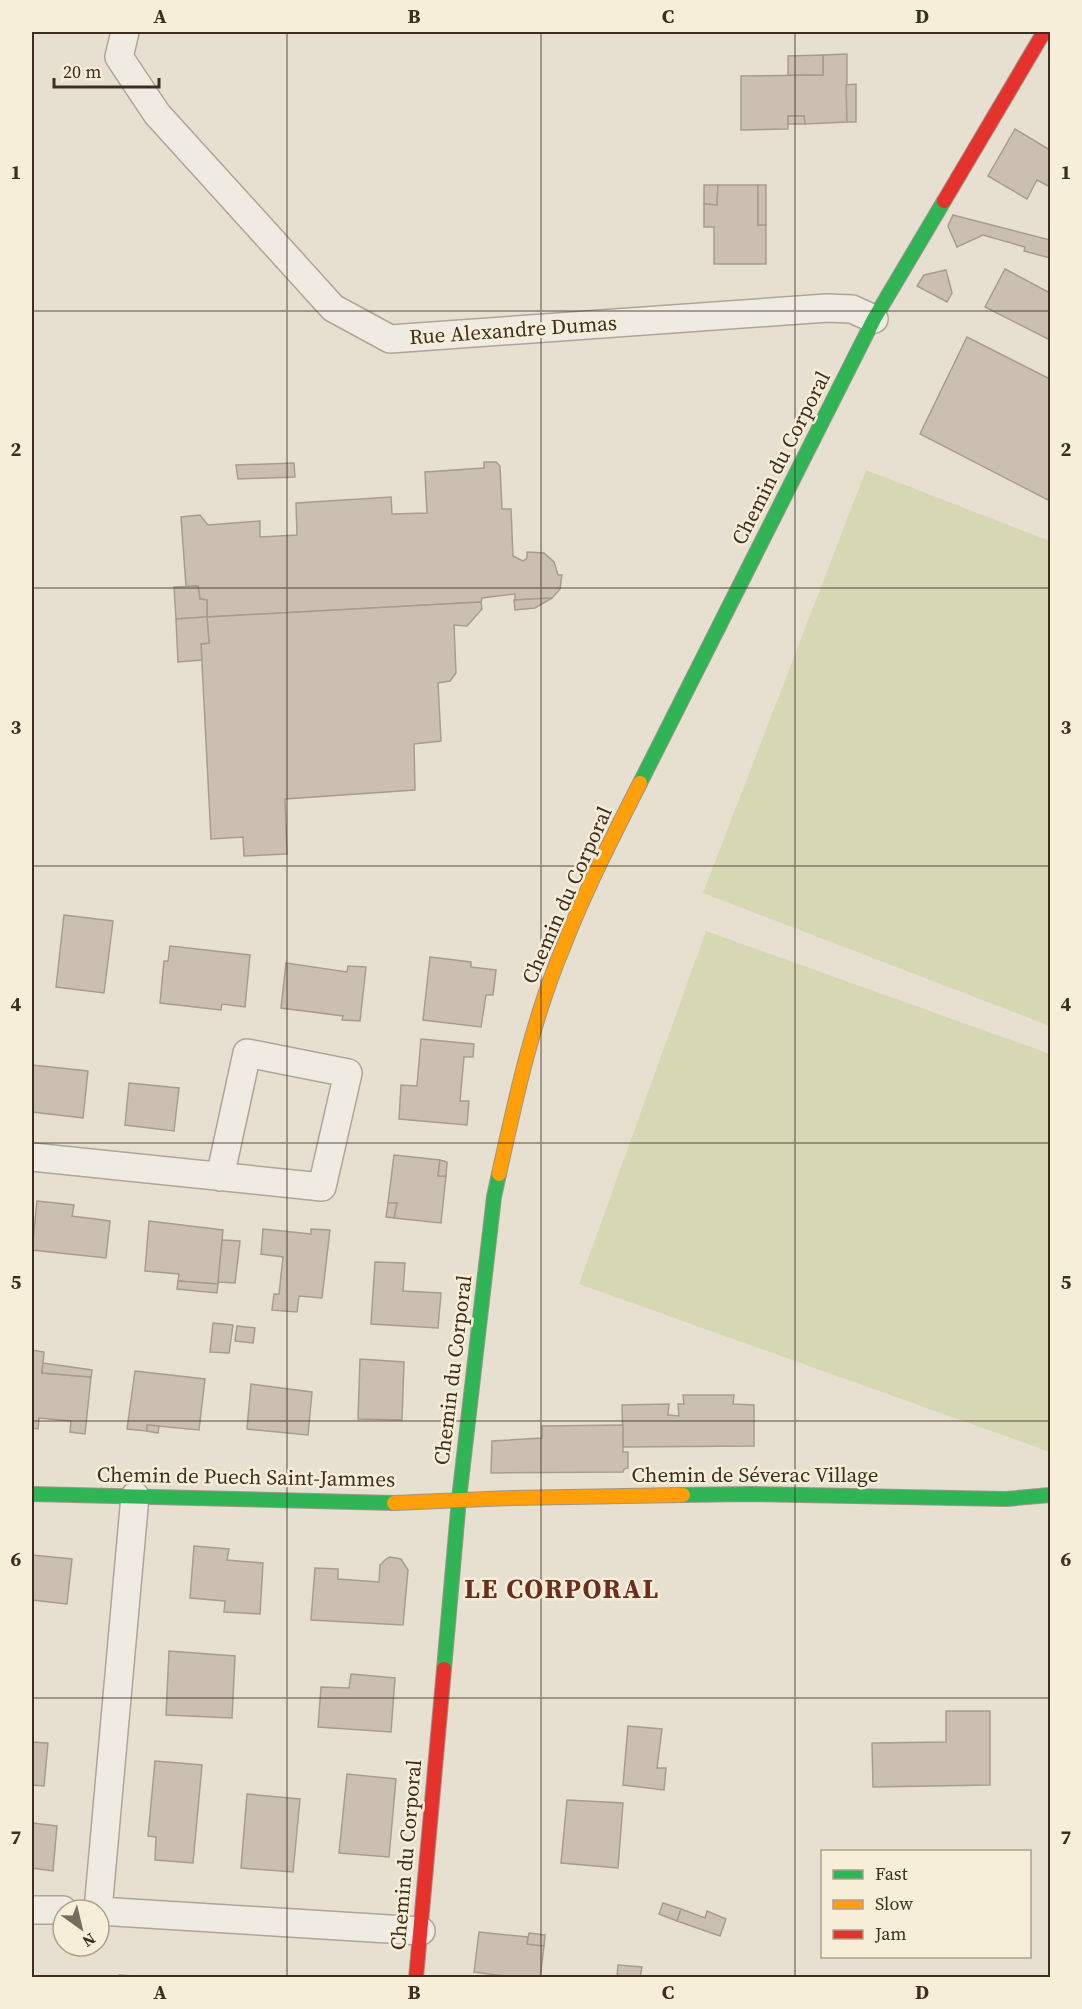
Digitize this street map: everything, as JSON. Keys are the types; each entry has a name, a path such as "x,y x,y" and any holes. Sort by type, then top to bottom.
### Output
{"street":[{"name":"Rue Alexandre Dumas","path":"124,32 120,57 157,114 333,308 390,339 827,308 852,309 874,319"},
{"name":"Chemin du Corporal","path":"416,1977 459,1499 494,1197 520,1080 542,1006 563,946 604,854 874,319 1044,32"},
{"path":"32,1157 220,1177 322,1187 348,1073 247,1053 220,1177"},
{"name":"Chemin de Puech Saint-Jammes","path":"32,1494 389,1503 459,1499"},
{"name":"Chemin de Séverac Village","path":"459,1499 750,1494 1006,1499 1050,1495"},
{"path":"100,1898 135,1496"},
{"path":"32,1910 51,1911"},
{"path":"111,1912 421,1931"}],"green space":[{"path":"866,470 1050,541 1050,1026 703,893"},
{"path":"706,931 1050,1054 1050,1452 579,1284"}],"building":[{"path":"847,54 847,122 805,124 804,116 788,116 788,129 741,130 741,76 823,75 823,55"},
{"path":"823,55 823,75 788,75 788,56"},
{"path":"856,84 856,122 847,122 846,85"},
{"path":"788,116 804,116 805,124 788,124"},
{"path":"1015,129 1050,150 1050,187 1037,180 1027,199 988,176"},
{"path":"704,185 718,185 717,205 704,204"},
{"path":"718,185 758,185 758,225 766,225 766,264 714,264 714,227 704,227 704,204 717,205"},
{"path":"758,185 766,185 766,225 758,225"},
{"path":"953,215 1050,240 1050,258 1024,251 1025,247 983,235 957,247 948,226"},
{"path":"1005,269 1050,293 1050,340 985,307"},
{"path":"946,270 952,293 947,302 917,286 924,275"},
{"path":"967,337 1050,379 1050,501 920,434"},
{"path":"484,462 496,462 500,466 502,509 511,509 513,556 523,561 527,558 527,552 544,553 554,562 558,575 562,575 560,589 552,598 515,600 515,594 482,598 481,602 207,617 207,600 200,599 198,586 186,586 181,517 200,515 208,525 260,521 260,537 297,535 296,503 391,497 392,514 427,513 425,472 484,468"},
{"path":"294,463 295,477 238,479 236,465"},
{"path":"198,586 200,599 207,600 207,617 176,619 174,587"},
{"path":"552,598 535,608 515,610 514,600"},
{"path":"481,602 482,609 467,626 454,625 456,673 450,681 438,683 441,741 414,744 415,790 285,799 287,854 244,856 243,837 211,839 201,644 209,643 207,617"},
{"path":"207,617 209,643 201,644 202,660 178,662 176,619"},
{"path":"64,915 113,921 104,993 56,987"},
{"path":"170,946 250,955 245,1007 222,1004 221,1010 160,1003 164,961 168,961"},
{"path":"430,957 471,962 471,967 496,970 493,995 486,995 481,1027 423,1020"},
{"path":"286,963 347,972 348,966 366,967 360,1021 342,1020 343,1016 281,1008"},
{"path":"421,1039 474,1044 473,1057 464,1057 460,1101 469,1101 467,1125 399,1119 401,1085 417,1086"},
{"path":"32,1065 88,1071 83,1118 32,1112"},
{"path":"129,1083 179,1088 174,1131 125,1125"},
{"path":"394,1155 440,1160 438,1176 446,1176 441,1223 394,1218 397,1203 388,1203"},
{"path":"440,1160 447,1162 446,1176 438,1176"},
{"path":"37,1201 74,1205 72,1216 110,1221 106,1258 32,1250"},
{"path":"388,1203 397,1203 394,1218 386,1217"},
{"path":"149,1221 223,1230 218,1284 178,1281 179,1274 145,1271"},
{"path":"263,1229 311,1234 311,1229 330,1230 322,1298 299,1296 297,1312 272,1310 274,1294 279,1294 283,1257 261,1254"},
{"path":"222,1240 240,1241 235,1283 218,1282"},
{"path":"375,1262 405,1263 403,1291 441,1293 438,1328 371,1324"},
{"path":"178,1281 218,1284 217,1293 177,1289"},
{"path":"213,1323 233,1325 229,1353 210,1352"},
{"path":"237,1326 255,1328 253,1343 235,1341"},
{"path":"32,1350 44,1352 42,1373 91,1377 85,1434 70,1432 71,1421 39,1418 38,1429 32,1428"},
{"path":"360,1359 404,1362 402,1420 358,1419"},
{"path":"43,1363 92,1370 91,1377 42,1373"},
{"path":"135,1371 205,1379 199,1430 147,1425 147,1431 127,1429"},
{"path":"251,1384 312,1392 308,1435 247,1429"},
{"path":"683,1395 734,1395 733,1404 754,1405 754,1446 623,1447 622,1405 669,1404 668,1415 679,1416 678,1404 684,1404"},
{"path":"147,1425 159,1426 158,1433 147,1431"},
{"path":"623,1425 623,1452 628,1452 628,1468 623,1472 491,1473 492,1441 542,1438 542,1426"},
{"path":"194,1546 229,1549 227,1560 263,1563 260,1614 224,1612 225,1601 190,1598"},
{"path":"32,1555 72,1559 67,1604 32,1600"},
{"path":"390,1557 401,1559 408,1570 403,1625 311,1620 315,1568 338,1569 338,1579 379,1582 380,1565"},
{"path":"169,1651 235,1656 232,1718 166,1715"},
{"path":"351,1674 395,1678 391,1732 318,1727 321,1687 349,1688"},
{"path":"946,1711 990,1711 990,1785 873,1787 872,1743 946,1742"},
{"path":"628,1726 662,1729 657,1768 666,1768 664,1790 623,1785"},
{"path":"32,1742 48,1743 44,1786 32,1785"},
{"path":"155,1761 202,1765 193,1863 155,1860 156,1837 148,1836"},
{"path":"347,1774 396,1779 389,1857 339,1853"},
{"path":"247,1794 300,1799 293,1872 241,1868"},
{"path":"567,1800 623,1803 618,1868 561,1863"},
{"path":"32,1823 57,1826 53,1871 32,1868"},
{"path":"663,1903 681,1909 677,1921 659,1914"},
{"path":"681,1909 705,1918 707,1911 726,1919 720,1936 677,1921"},
{"path":"479,1932 528,1937 527,1944 544,1946 540,1978 519,1978 474,1972"},
{"path":"529,1933 545,1935 544,1946 527,1944"},
{"path":"618,1965 642,1967 640,1978 617,1978"},
{"path":"119,1975 162,1978 119,1978"}],"traffic: fast":[{"path":"640,783 874,319 944,201"},
{"path":"444,1669 459,1499 494,1197 499,1174"},
{"path":"32,1494 394,1503"},
{"path":"683,1495 750,1494 1006,1499 1050,1495"}],"traffic: slow":[{"path":"499,1174 526,1058 553,973 572,924 640,783"},
{"path":"394,1503 683,1495"}],"traffic: jam":[{"path":"944,201 1044,32"},
{"path":"416,1978 444,1669"}],"district":[{"name":"LE CORPORAL","path":"562,1589"}]}
